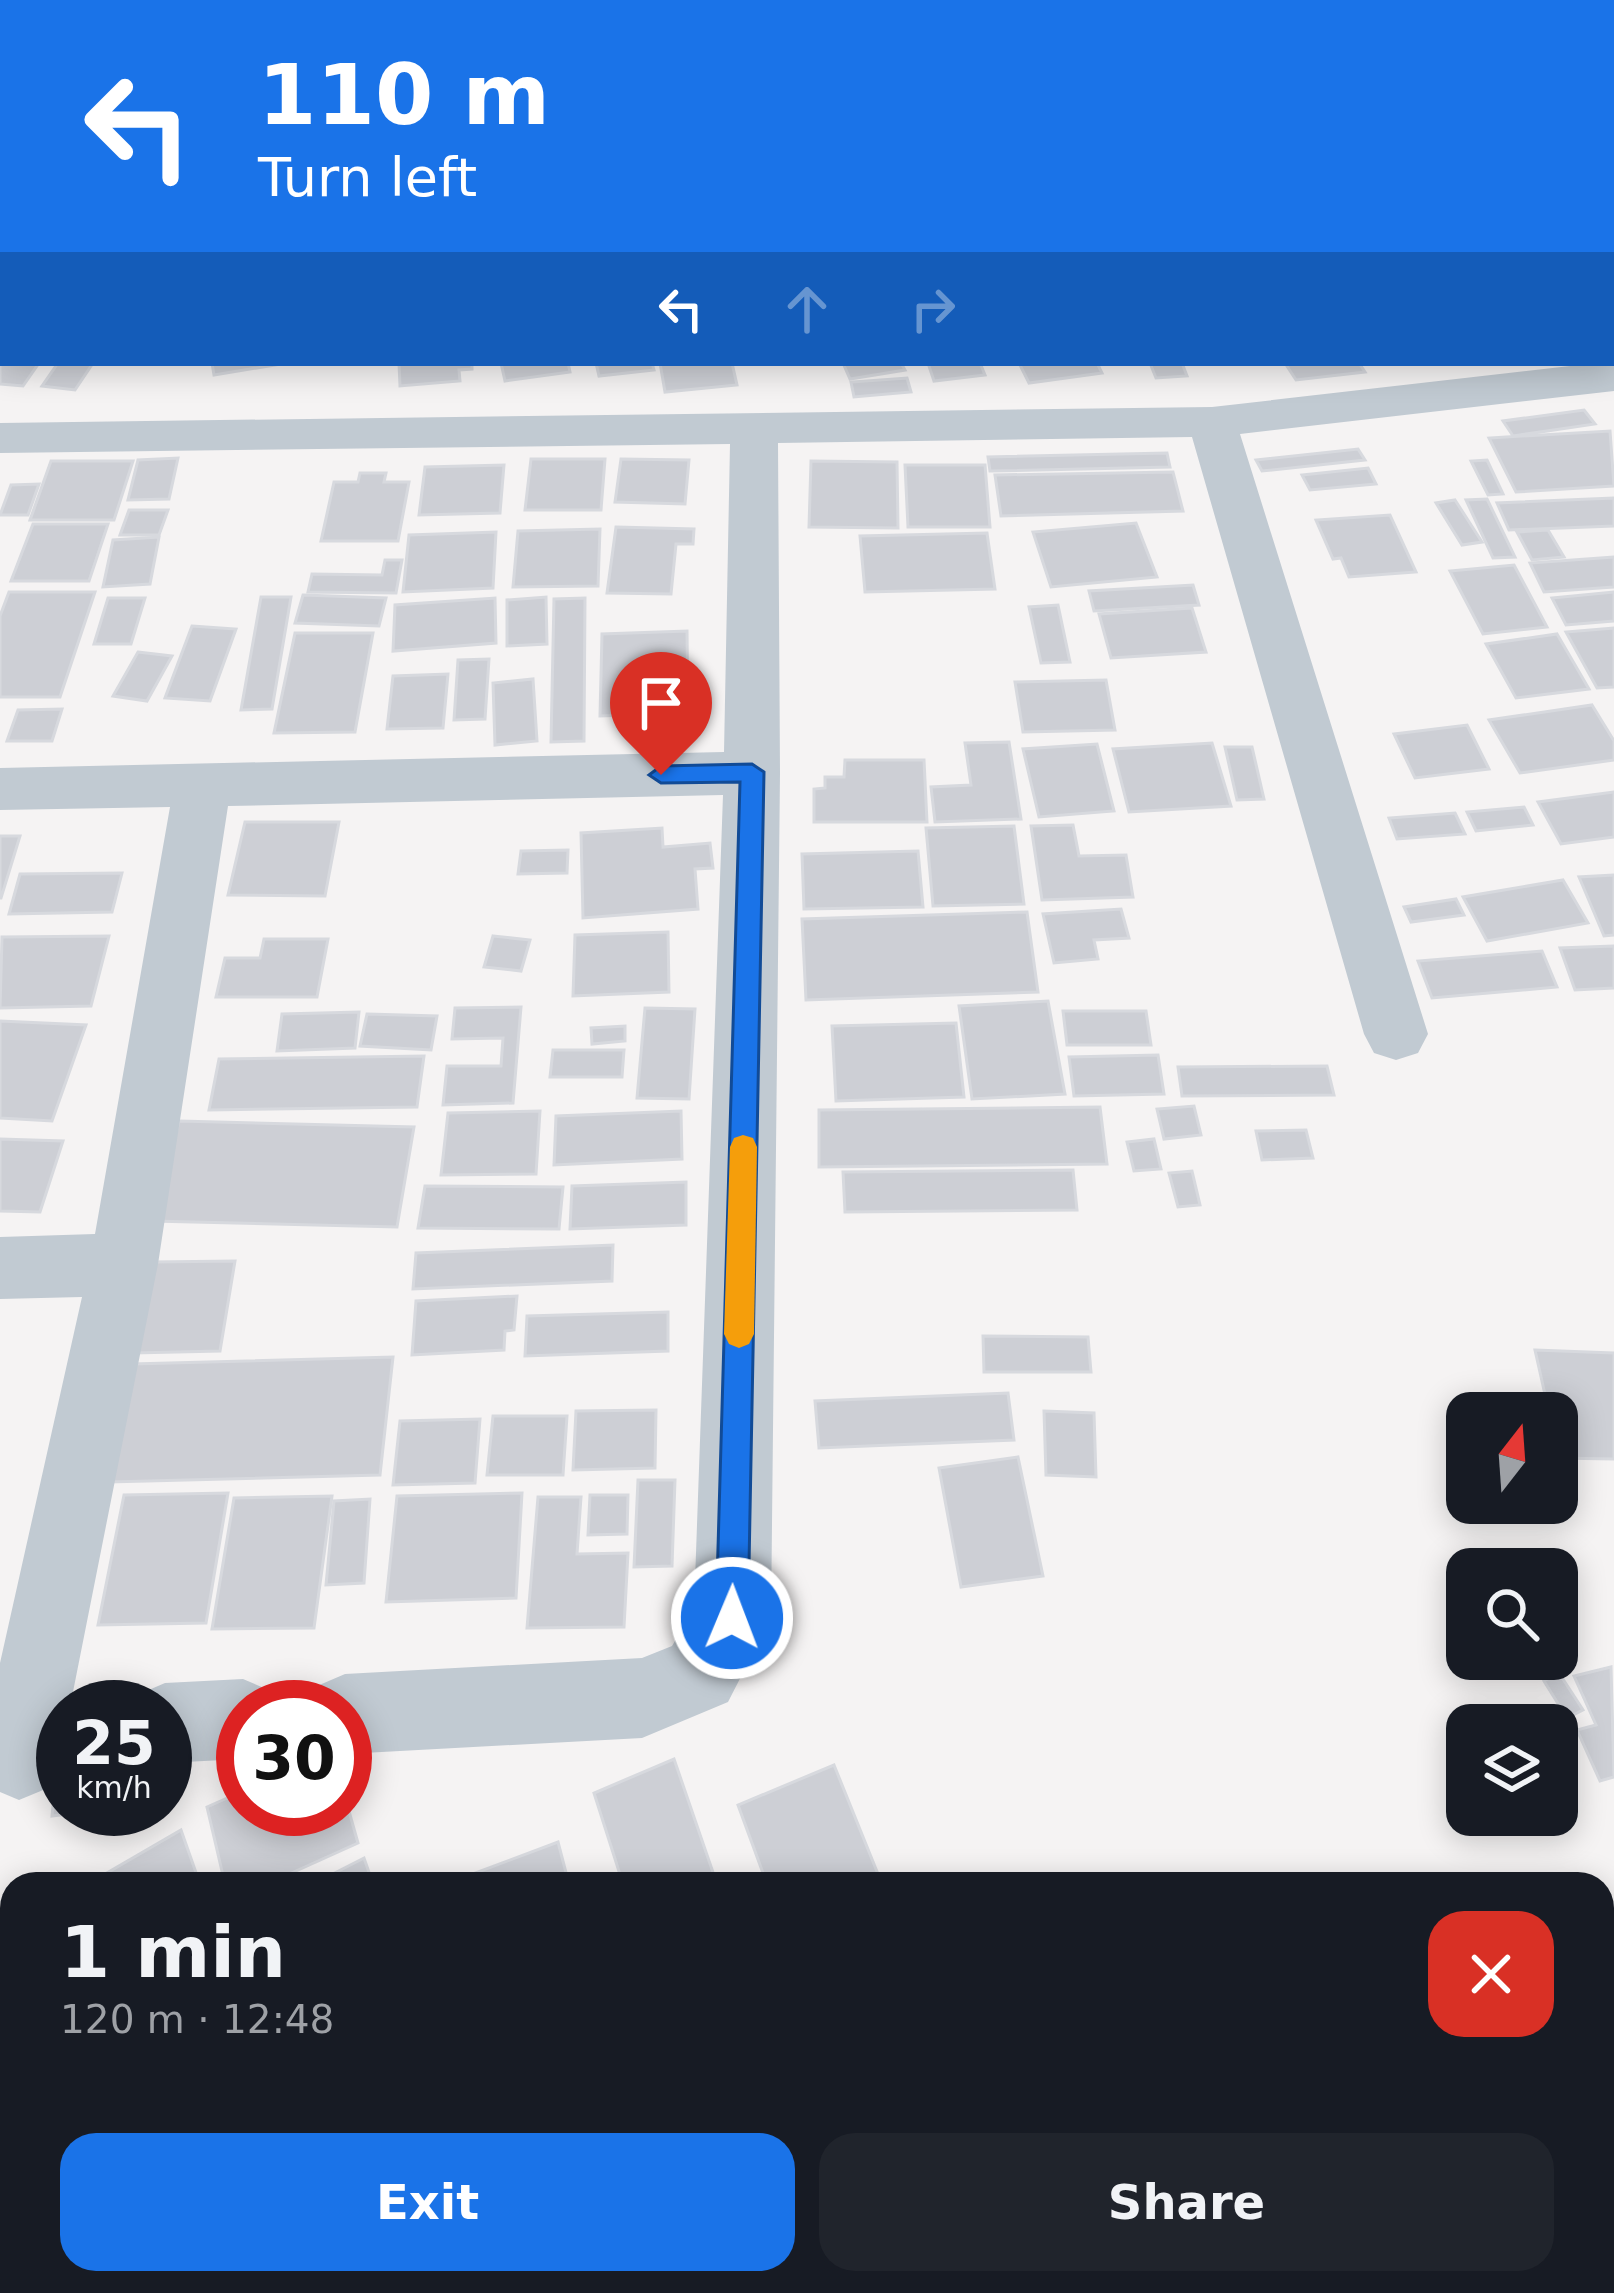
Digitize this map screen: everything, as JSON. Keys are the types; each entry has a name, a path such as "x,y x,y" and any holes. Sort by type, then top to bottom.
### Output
{"street":[{"path":"0,438 1212,422 1614,376"},
{"path":"1212,422 1396,1034"},
{"path":"372,1713 642,1698 700,1674 732,1618 752,772 754,426"},
{"path":"0,788 752,772"},
{"path":"28,1758 124,1264 203,784"},
{"path":"0,1268 124,1264"}],"building":[{"path":"0,366 37,366 23,386 0,384"},
{"path":"56,366 91,366 75,390 42,386"},
{"path":"212,366 269,366 214,375"},
{"path":"399,366 472,366 459,370 460,381 400,386"},
{"path":"502,366 569,366 570,372 505,381"},
{"path":"597,366 653,366 654,370 599,376"},
{"path":"661,366 733,366 737,385 665,392"},
{"path":"844,366 903,366 905,370 850,379"},
{"path":"929,366 981,366 985,375 934,381"},
{"path":"1020,366 1098,366 1102,373 1029,383"},
{"path":"1151,366 1183,366 1187,376 1156,378"},
{"path":"1287,366 1361,366 1365,372 1296,380"},
{"path":"907,378 911,392 854,397 851,382"},
{"path":"1584,410 1595,424 1513,436 1503,421"},
{"path":"1610,431 1614,486 1516,492 1489,438"},
{"path":"1358,449 1365,460 1262,471 1256,460"},
{"path":"1167,453 1170,467 990,471 988,457"},
{"path":"178,458 169,499 128,500 138,460"},
{"path":"531,459 605,459 601,510 525,510"},
{"path":"621,459 689,460 685,504 615,502"},
{"path":"1487,460 1503,494 1488,495 1471,461"},
{"path":"51,461 133,461 114,520 30,520"},
{"path":"811,461 897,462 898,528 809,527"},
{"path":"504,465 500,513 419,515 425,467"},
{"path":"905,465 985,465 990,527 908,527"},
{"path":"1368,468 1376,484 1310,490 1302,475"},
{"path":"1173,472 1183,511 1001,516 995,475"},
{"path":"360,473 386,473 384,482 409,482 398,541 321,541 334,482 358,482"},
{"path":"39,484 28,515 0,515 11,485"},
{"path":"1614,498 1614,526 1509,530 1497,503"},
{"path":"1487,499 1515,557 1493,558 1466,500"},
{"path":"1455,500 1482,542 1462,545 1436,503"},
{"path":"129,510 168,510 159,535 120,535"},
{"path":"1390,515 1416,572 1349,577 1341,558 1333,559 1316,520"},
{"path":"1136,523 1157,577 1051,587 1033,532"},
{"path":"33,524 108,524 89,581 11,581"},
{"path":"616,527 694,529 693,544 676,544 671,594 607,593"},
{"path":"600,529 598,586 513,587 518,531"},
{"path":"1548,530 1564,557 1532,560 1517,532"},
{"path":"496,532 493,588 403,592 409,535"},
{"path":"987,533 995,589 865,592 860,536"},
{"path":"159,537 150,584 103,587 113,540"},
{"path":"1614,557 1614,587 1544,592 1530,563"},
{"path":"385,560 402,560 396,593 308,592 312,574 382,575"},
{"path":"1514,565 1547,627 1483,634 1450,571"},
{"path":"1193,585 1199,605 1094,611 1089,591"},
{"path":"9,592 95,592 60,697 0,697 0,616"},
{"path":"1614,592 1614,621 1566,625 1552,598"},
{"path":"303,595 386,598 379,626 295,623"},
{"path":"261,597 291,597 272,709 241,710"},
{"path":"546,597 547,644 507,646 507,600"},
{"path":"108,598 145,598 131,644 94,644"},
{"path":"495,598 496,643 393,651 395,605"},
{"path":"585,598 584,741 551,742 554,599"},
{"path":"1058,605 1070,662 1041,663 1029,607"},
{"path":"1192,608 1206,652 1111,658 1099,614"},
{"path":"192,626 236,629 210,701 165,698"},
{"path":"1614,628 1614,687 1597,688 1566,632"},
{"path":"687,631 688,713 600,716 602,634"},
{"path":"295,633 373,633 355,732 274,733"},
{"path":"1557,634 1589,689 1516,698 1486,644"},
{"path":"138,652 172,656 147,701 113,696"},
{"path":"489,659 485,719 454,720 458,660"},
{"path":"448,674 443,728 387,729 393,676"},
{"path":"533,679 537,741 495,745 493,683"},
{"path":"1106,680 1115,730 1023,732 1015,682"},
{"path":"1592,705 1614,741 1614,760 1520,773 1489,720"},
{"path":"62,709 52,741 7,741 18,710"},
{"path":"1467,725 1489,769 1415,778 1394,734"},
{"path":"1009,742 1021,819 935,822 931,787 971,785 965,743"},
{"path":"1212,743 1231,806 1129,812 1113,749"},
{"path":"1097,744 1114,811 1039,817 1023,749"},
{"path":"1225,747 1252,747 1264,799 1237,800"},
{"path":"845,760 924,760 927,822 814,822 814,789 825,788 825,777 844,777"},
{"path":"1614,792 1614,837 1561,844 1538,802"},
{"path":"1524,807 1533,825 1476,831 1467,812"},
{"path":"1455,813 1465,834 1397,839 1389,818"},
{"path":"245,822 339,822 325,896 228,895"},
{"path":"1073,825 1079,856 1126,855 1133,897 1042,900 1031,826"},
{"path":"1014,826 1024,904 933,906 926,828"},
{"path":"662,828 663,847 710,843 713,868 695,869 698,909 583,918 581,833"},
{"path":"0,836 20,836 1,898 0,898"},
{"path":"568,850 567,873 518,874 521,851"},
{"path":"918,851 923,907 804,909 802,854"},
{"path":"122,873 112,912 9,914 20,874"},
{"path":"1614,875 1614,935 1604,936 1579,877"},
{"path":"1563,880 1588,923 1487,941 1463,897"},
{"path":"1456,899 1464,915 1411,922 1404,907"},
{"path":"1121,909 1129,938 1094,940 1098,959 1054,963 1043,914"},
{"path":"1027,912 1038,992 806,1000 802,919"},
{"path":"668,932 669,992 573,996 575,935"},
{"path":"109,936 91,1006 0,1008 2,937"},
{"path":"493,936 530,940 521,971 484,967"},
{"path":"264,939 328,939 317,997 216,997 225,958 260,958"},
{"path":"1614,946 1614,988 1575,990 1560,948"},
{"path":"1542,951 1557,987 1432,998 1418,961"},
{"path":"1048,1001 1065,1094 972,1099 959,1006"},
{"path":"521,1007 513,1103 443,1105 447,1066 501,1066 503,1038 452,1039 455,1008"},
{"path":"645,1008 695,1009 689,1099 637,1098"},
{"path":"1063,1011 1146,1011 1151,1045 1067,1045"},
{"path":"359,1012 355,1048 277,1051 282,1014"},
{"path":"367,1014 437,1016 431,1050 360,1046"},
{"path":"0,1021 86,1025 52,1121 0,1118"},
{"path":"956,1023 964,1097 836,1101 832,1026"},
{"path":"625,1026 625,1041 592,1044 591,1028"},
{"path":"553,1050 624,1050 622,1077 550,1077"},
{"path":"1158,1055 1164,1094 1074,1096 1069,1057"},
{"path":"424,1056 417,1107 209,1110 219,1059"},
{"path":"1327,1066 1334,1095 1182,1096 1178,1067"},
{"path":"1194,1106 1201,1135 1164,1139 1157,1109"},
{"path":"1100,1107 1107,1164 819,1167 819,1110"},
{"path":"540,1111 536,1174 441,1175 448,1113"},
{"path":"681,1111 682,1159 554,1165 556,1116"},
{"path":"179,1121 414,1127 397,1227 153,1221"},
{"path":"1306,1130 1313,1158 1262,1160 1256,1131"},
{"path":"0,1139 63,1141 40,1212 0,1211"},
{"path":"1154,1139 1161,1169 1134,1171 1127,1142"},
{"path":"1073,1170 1077,1210 845,1212 843,1172"},
{"path":"1192,1171 1200,1205 1178,1207 1169,1173"},
{"path":"686,1182 686,1225 570,1229 572,1186"},
{"path":"425,1186 563,1187 559,1229 418,1228"},
{"path":"613,1245 612,1281 413,1289 416,1253"},
{"path":"235,1261 220,1351 134,1353 153,1262"},
{"path":"517,1296 514,1330 505,1331 504,1350 412,1355 416,1301"},
{"path":"668,1312 668,1351 525,1356 527,1316"},
{"path":"983,1336 1088,1337 1091,1372 984,1372"},
{"path":"1535,1350 1614,1353 1614,1459 1578,1458 1578,1392 1544,1392"},
{"path":"393,1357 380,1475 109,1482 132,1364"},
{"path":"1008,1393 1014,1440 819,1448 815,1401"},
{"path":"656,1410 655,1468 573,1470 576,1411"},
{"path":"1044,1411 1094,1413 1096,1477 1046,1475"},
{"path":"493,1416 567,1416 563,1475 487,1475"},
{"path":"480,1419 475,1483 393,1485 400,1421"},
{"path":"1018,1457 1043,1576 961,1587 939,1468"},
{"path":"638,1480 675,1480 672,1566 634,1567"},
{"path":"228,1493 206,1623 98,1625 124,1495"},
{"path":"522,1493 516,1598 386,1602 397,1496"},
{"path":"590,1495 628,1495 627,1534 588,1535"},
{"path":"332,1496 314,1628 212,1629 234,1498"},
{"path":"538,1497 581,1497 577,1554 628,1553 624,1627 527,1628"},
{"path":"370,1499 364,1583 326,1585 334,1501"},
{"path":"1611,1667 1614,1777 1600,1781 1578,1732 1596,1725 1576,1680 1578,1675"},
{"path":"1564,1680 1583,1710 1578,1712 1578,1704 1558,1704 1544,1681"},
{"path":"674,1759 713,1872 619,1872 594,1793"},
{"path":"834,1765 877,1872 763,1872 738,1805"},
{"path":"216,1803 216,1836 356,1836 358,1843 294,1872 222,1872 207,1807"},
{"path":"171,1836 183,1836 196,1872 109,1872"},
{"path":"558,1842 566,1872 478,1872"},
{"path":"364,1858 369,1872 337,1872"}],"slow traffic":[{"path":"739,1334 743,1147"}],"route":[{"path":"661,775 752,772 732,1618"}]}
